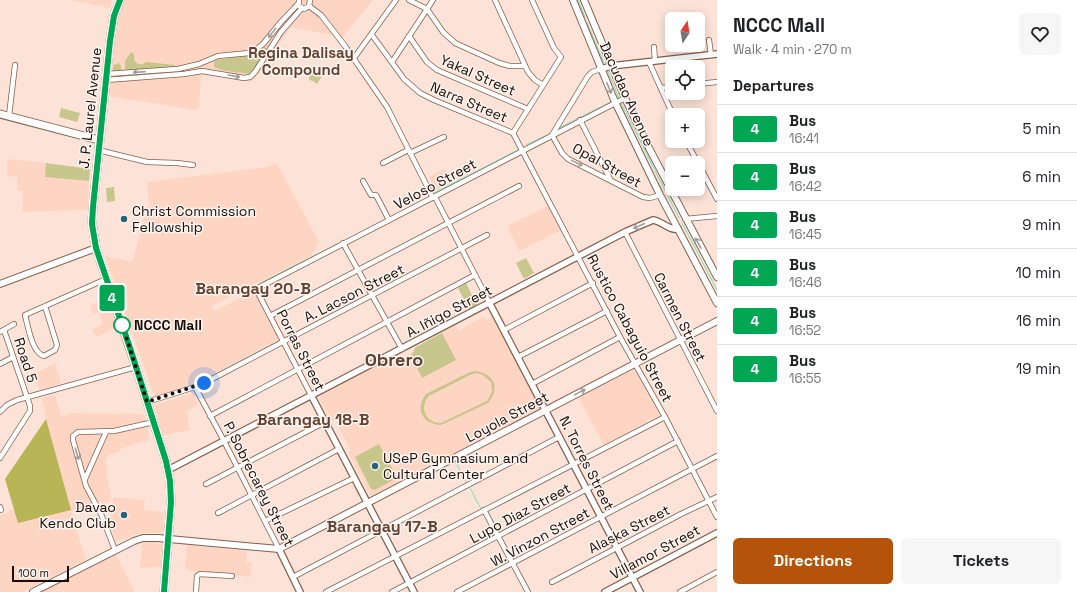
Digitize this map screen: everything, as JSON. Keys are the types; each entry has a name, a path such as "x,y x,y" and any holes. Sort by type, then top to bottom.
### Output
{"main road":[{"name":"J. P. Laurel Avenue","path":"120,0 115,12 112,26 92,212 96,248 154,422 168,470 171,502 164,592"},
{"name":"Dacudao Avenue","path":"573,0 601,69 660,195 717,303"},
{"name":"Dacudao Avenue","path":"584,0 625,98 717,277"},
{"path":"581,20 590,16"},
{"path":"0,114 99,140"},
{"path":"0,284 96,248"},
{"name":"Loyola Street","path":"279,549 717,321"},
{"path":"33,592 140,538 279,549"}],"street":[{"path":"107,77 184,74 202,71 247,78 255,72 281,32 302,8 309,6 310,0"},
{"path":"354,58 396,0"},
{"path":"409,0 427,9 454,43 498,63 510,66 525,66"},
{"path":"392,62 433,0"},
{"path":"495,0 525,66 532,76 544,85"},
{"path":"513,133 561,57 554,48 532,0"},
{"path":"107,77 178,69 199,64 218,56 249,53 259,48 263,44 298,2 302,8"},
{"name":"N. Torres Street","path":"309,6 321,15 342,42 392,115 409,152 448,223 640,592"},
{"name":"Narra Street","path":"372,34 408,84 426,96 513,133"},
{"name":"Yakal Street","path":"408,36 427,62 437,70 528,109"},
{"path":"552,135 588,76 592,72 611,66 714,55 709,40"},
{"path":"263,44 270,49"},
{"path":"654,47 652,62 670,108"},
{"path":"9,116 15,65"},
{"path":"705,83 717,82"},
{"path":"661,88 665,88"},
{"name":"Veloso Street","path":"256,289 625,98"},
{"path":"580,120 610,180"},
{"name":"Rustico Cabaguio Street","path":"513,133 579,256 620,337 678,441 717,517"},
{"name":"Opal Street","path":"552,135 562,153 568,159 643,197 650,198 660,195"},
{"path":"382,163 444,137"},
{"path":"98,150 147,162 193,165"},
{"path":"705,174 714,189 717,198"},
{"path":"363,181 371,195 376,195 389,220"},
{"path":"270,316 519,186"},
{"path":"686,219 717,216"},
{"name":"A. Iñigo Street","path":"168,470 311,395 402,350 625,232 653,220 672,229 678,229"},
{"name":"Carmen Street","path":"625,232 717,411"},
{"name":"A. Lacson Street","path":"147,402 194,387 487,235"},
{"path":"344,244 402,350"},
{"path":"210,416 475,275"},
{"path":"45,306 57,345 55,350 44,356 36,349 25,314 106,279"},
{"path":"504,330 592,283"},
{"name":"Porras Street","path":"256,289 414,592"},
{"path":"518,357 607,311"},
{"path":"2,331 14,324"},
{"name":"Road 5","path":"0,458 30,413 27,398 13,357 2,331"},
{"path":"532,384 620,337"},
{"path":"0,364 13,357"},
{"path":"0,412 13,402 136,367"},
{"name":"P. Sobrecarey Street","path":"194,387 266,521 300,592"},
{"path":"326,592 665,417"},
{"path":"115,550 101,514 88,491 73,436 78,432 106,432 154,422"},
{"path":"206,484 325,422"},
{"path":"84,479 106,432"},
{"path":"293,577 559,437"},
{"name":"Lupo Diaz Street","path":"392,592 678,441"},
{"path":"218,513 339,449"},
{"name":"W. Vinzon Street","path":"457,592 717,456"},
{"path":"266,521 354,478"},
{"name":"Alaska Street","path":"552,582 681,514 717,497"},
{"path":"484,510 528,592"},
{"name":"Villamor Street","path":"605,592 717,533"},
{"path":"680,592 717,572"},
{"path":"196,592 197,576 200,574 232,576"}],"shaded area":[{"path":"71,0 112,0 110,8"},
{"path":"125,0 373,0 339,42 332,35 291,27 252,82 201,74 199,107 196,110 108,96 117,24 119,13"},
{"path":"264,46 267,50 254,71 250,74 221,70 214,67 214,62 217,60 254,54"},
{"path":"131,52 134,54 134,60 138,64 143,64 146,62 175,65 174,68 126,71 125,61"},
{"path":"120,63 122,71 113,72 113,65"},
{"path":"310,70 324,73 317,84 309,80"},
{"path":"61,108 80,113 77,122 59,117"},
{"path":"7,159 46,163 45,177 89,181 88,210 22,212 23,191 17,190 17,177 7,176"},
{"path":"46,163 90,169 89,181 45,177"},
{"path":"277,163 319,242 311,256 212,306 215,311 254,290 279,339 205,380 155,398 105,256 132,262 149,203 147,182 268,167"},
{"path":"444,169 451,182 436,190 429,177"},
{"path":"114,187 115,201 107,202 106,188"},
{"path":"549,205 562,230 519,251 507,226"},
{"path":"526,258 534,273 524,279 516,263"},
{"path":"466,283 477,305 469,309 458,288"},
{"path":"107,299 117,326 97,337 92,330 103,324 98,312 93,314 90,305"},
{"path":"494,316 541,408 371,496 348,452 351,451 335,420 331,422 318,397 385,362 393,361 412,353 416,347 455,325 458,331 483,317 487,320"},
{"path":"442,333 456,360 422,378 411,355 416,347"},
{"path":"55,363 61,383 40,390 35,374"},
{"path":"634,367 660,415 604,445 578,397"},
{"path":"476,371 487,375 494,382 494,392 488,403 441,425 434,424 425,419 422,415 421,405 426,394 470,372","holes":["477,373 483,375 491,382 492,392 487,401 441,423 431,420 425,414 424,405 429,396 472,374"]},
{"path":"213,382 218,392 204,399 200,390 202,387"},
{"path":"193,393 198,404 187,412 190,430 163,435 154,405"},
{"path":"55,395 61,416 71,413 144,414 150,439 120,449 121,451 107,456 108,458 105,459 111,501 102,504 101,502 71,511 86,560 22,592 0,592 0,516 14,509 46,419 42,398"},
{"path":"46,419 71,510 18,523 5,479"},
{"name":"USeP Gymnasium and Cultural Center","path":"379,444 396,476 395,479 375,490 371,489 355,457"},
{"path":"113,497 145,500 144,510 164,512 163,533 139,533 116,542 110,524"},
{"path":"142,542 158,542 163,545 162,567 140,568"},
{"path":"187,545 247,551 246,562 252,563 251,577 185,570"},
{"path":"115,553 135,592 39,592"}],"waterway":[{"path":"578,0 585,17"},
{"path":"587,23 604,63"},
{"path":"337,40 342,46"},
{"path":"607,70 619,98"},
{"path":"369,84 386,110"},
{"path":"559,128 611,102"},
{"path":"621,103 679,218"},
{"path":"526,145 551,133"},
{"path":"434,193 518,150"},
{"path":"682,223 717,290"},
{"path":"261,283 339,243"},
{"path":"455,461 466,482"},
{"path":"470,488 481,509"}],"bus line":[{"name":"4","path":"120,0 114,16 110,41 99,140 92,224 96,248 125,332 166,461 170,481 171,502 164,592"}],"place":[{"name":"Christ Commission Fellowship","path":"124,219"},
{"name":"NCCC Mall","path":"122,325"},
{"name":"USeP Gymnasium and Cultural Center","path":"375,466"},
{"name":"Davao Kendo Club","path":"124,515"}],"district":[{"name":"Regina Dalisay Compound","path":"301,60"},
{"name":"Barangay 20-B","path":"253,288"},
{"name":"Obrero","path":"394,359"},
{"name":"Barangay 18-B","path":"313,419"},
{"name":"Barangay 17-B","path":"382,526"}],"route":[{"path":"122,325 120,318 147,402 155,401 204,383"}]}
